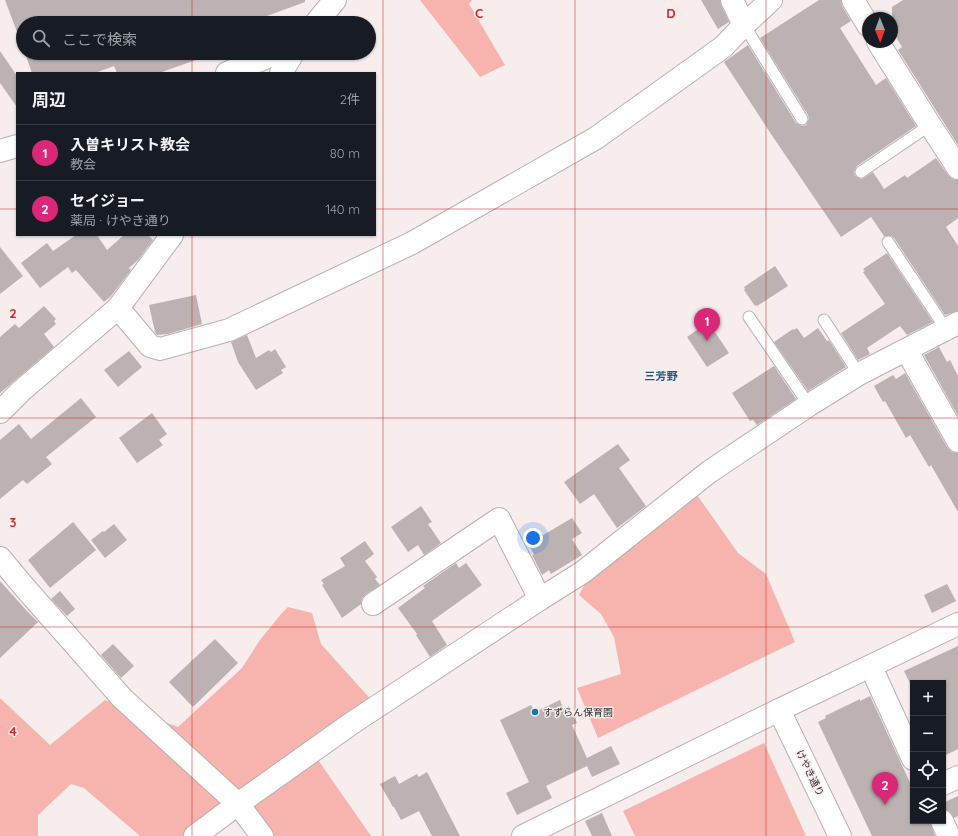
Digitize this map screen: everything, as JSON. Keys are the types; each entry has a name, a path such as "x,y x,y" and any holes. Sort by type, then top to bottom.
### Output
{"street":[{"path":"322,16 335,0"},
{"path":"732,0 744,25"},
{"path":"118,308 150,346 160,349 229,330 412,243 596,138 723,47 771,0"},
{"path":"853,0 862,15"},
{"path":"882,48 958,168"},
{"path":"230,72 260,60"},
{"path":"282,72 289,60"},
{"path":"0,151 16,146"},
{"path":"0,412 21,391 118,308 171,236"},
{"path":"195,836 352,723 583,572 709,472 809,405 859,374 907,351 952,326"},
{"path":"907,351 958,440"},
{"path":"372,604 499,519 540,599"},
{"path":"0,558 122,698 238,804 262,836"},
{"path":"523,836 958,624"},
{"path":"871,666 910,752"},
{"name":"けやき通り","path":"779,710 840,836"},
{"path":"946,783 958,777"},
{"path":"943,824 949,836"}],"lane":[{"path":"744,25 802,118"},
{"path":"861,172 930,125"},
{"path":"888,242 952,326"},
{"path":"749,317 809,405"},
{"path":"824,320 859,374"}],"shaded area":[{"path":"420,0 472,0 469,4 505,65 480,77"},
{"path":"697,495 738,553 766,574 795,642 598,738 577,688 621,674 614,637 601,614 579,595 587,580"},
{"path":"288,607 312,613 321,644 374,703 309,747 371,836 270,836 238,793 183,836 140,836 84,788 71,784 38,815 38,836 0,836 0,698 50,745 105,700 178,727 242,668 260,640"},
{"path":"764,743 806,836 635,836 623,811"}],"building":[{"path":"5,0 305,0 305,2 267,16 16,16 16,29"},
{"path":"701,0 720,0 729,22 718,29"},
{"path":"819,0 841,0 842,6 851,21 840,28 876,85 886,78 916,126 857,166 854,172 855,176 862,179 873,172 884,189 905,175 907,178 936,158 952,179 958,180 958,218 946,227 958,246 958,311 945,315 894,238 891,236 884,236 871,217 841,237 724,62 748,45 796,123 802,126 806,125 809,119 808,115 760,38"},
{"path":"903,0 958,0 958,145 898,50 902,47 898,40 898,12 892,12 892,7"},
{"path":"0,51 16,75 16,106 0,83"},
{"path":"27,60 196,60 162,72 117,72 114,66 98,72 32,72"},
{"path":"75,236 98,236 107,250 123,236 149,236 153,240 138,260 129,268 131,270 111,296 104,302 76,270 72,273 68,267 40,288 21,263 47,243 53,251"},
{"path":"0,247 23,276 0,294"},
{"path":"887,253 933,322 907,335 900,326 867,348 870,354 858,360 841,333 885,304 863,272 865,271 863,269"},
{"path":"775,266 788,286 755,306 744,290 744,287"},
{"path":"196,295 202,324 168,334 157,335 149,305"},
{"path":"44,306 56,319 54,321 56,324 44,334 54,347 0,393 0,337 15,324 19,328"},
{"path":"708,322 729,353 707,367 687,337"},
{"path":"797,328 804,338 818,328 827,341 829,340 846,367 808,391 774,342 793,329 794,330"},
{"path":"247,335 256,358 269,350 271,352 275,349 286,367 281,370 283,373 256,390 238,362 231,342"},
{"path":"939,347 947,362 950,360 958,376 958,416 924,355"},
{"path":"129,351 142,367 118,387 104,370"},
{"path":"774,366 796,399 757,425 753,420 750,421 732,393"},
{"path":"905,373 947,447 952,452 958,453 958,512 931,465 929,467 910,435 906,438 885,401 883,402 874,386 893,375 896,379"},
{"path":"81,398 96,417 46,457 52,464 27,484 23,480 0,499 0,440 19,424 31,439"},
{"path":"152,413 167,434 159,440 163,445 137,463 119,438"},
{"path":"618,444 630,460 619,468 646,506 617,528 594,494 580,504 564,482"},
{"path":"421,506 432,522 428,524 441,543 424,555 418,545 408,552 391,527"},
{"path":"572,518 582,533 572,539 582,555 551,574 549,570 542,575 532,555 534,554 528,544"},
{"path":"73,522 96,550 50,588 28,560"},
{"path":"114,524 127,540 105,558 91,540"},
{"path":"365,541 374,554 365,561 377,577 375,579 380,585 366,594 362,598 361,604 342,618 322,585 324,584 321,580 345,566 340,558"},
{"path":"456,563 459,568 466,563 482,585 432,621 447,645 430,657 416,635 417,634 398,608 425,588 423,586"},
{"path":"0,581 38,622 0,658"},
{"path":"947,584 956,601 932,613 924,595"},
{"path":"60,591 75,609 67,616 51,599"},
{"path":"215,639 238,663 193,707 169,682"},
{"path":"113,644 134,666 121,678 101,655"},
{"path":"958,646 958,749 946,755 946,680 910,680 910,684 904,671"},
{"path":"870,696 910,783 910,824 931,824 935,836 872,836 818,722 826,718 825,716 860,699 860,701"},
{"path":"560,700 563,709 569,706 577,723 572,725 587,758 611,746 620,764 592,777 587,766 546,786 552,798 517,815 506,793 529,782 500,720 531,705 535,712"},
{"path":"427,772 460,836 432,836 419,811 401,820 380,784 395,776 399,784 417,774 419,777"},
{"path":"958,796 958,816 954,818 949,811 946,810 946,802"},
{"path":"602,813 612,836 592,836 585,821"}],"place":[{"name":"入曽キリスト教会","path":"707,341"},
{"name":"すずらん保育園","path":"535,712"},
{"name":"セイジョー","path":"885,805"}],"district":[{"name":"三芳野","path":"661,376"}]}
